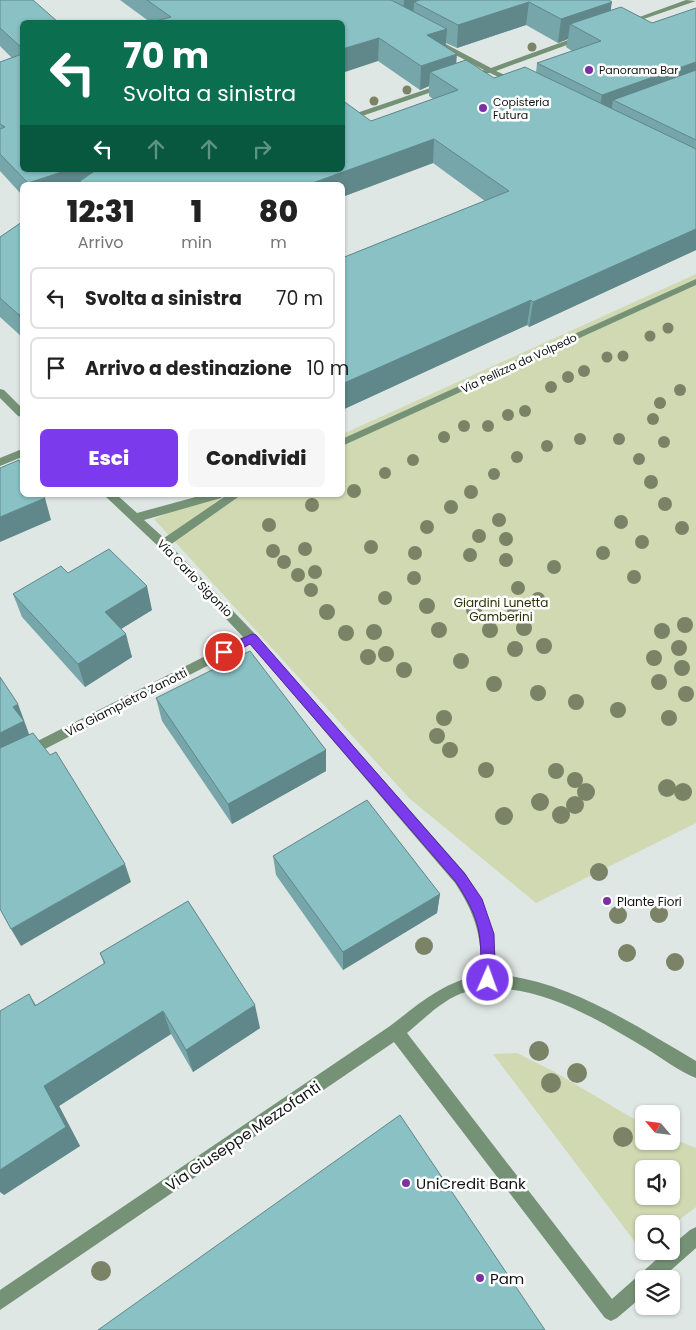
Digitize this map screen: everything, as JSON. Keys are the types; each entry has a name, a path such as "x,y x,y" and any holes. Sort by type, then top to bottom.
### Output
{"street":[{"path":"621,25 693,0"},
{"path":"475,75 594,34"},
{"path":"428,38 520,86"},
{"path":"345,120 451,84"},
{"name":"Via Pellizza da Volpedo","path":"345,442 696,282"},
{"path":"0,392 20,412"},
{"path":"0,462 20,453"},
{"name":"Via Carlo Sigonio","path":"112,497 163,544 252,638 460,878 477,904 488,934 488,980"},
{"path":"135,518 210,497"},
{"path":"163,544 232,497"},
{"name":"Via Giampietro Zanotti","path":"0,766 252,638"},
{"name":"Via Giuseppe Mezzofanti","path":"0,1300 396,1032 438,1000 465,985 488,980 516,982 547,990 587,1009 696,1070"},
{"path":"396,1032 611,1312 635,1291"},
{"path":"658,1270 696,1236"}],"green space":[{"name":"Giardini Lunetta Gamberini","path":"696,274 696,823 536,903 409,798 154,519 204,497 345,497 345,433"},
{"path":"517,1053 553,1071 635,1120 635,1150 680,1150 680,1142 696,1148 696,1207 680,1219 680,1215 635,1215 635,1242 493,1054"}],"building":[{"path":"0,0 33,0 56,20 20,20 20,46 0,28"},
{"path":"147,0 391,0 447,29 427,35 457,54 421,66 379,38 345,48 345,20 160,20 171,17"},
{"path":"420,0 609,0 612,2 561,19 529,2 458,25 414,2"},
{"path":"621,7 652,23 696,8 696,62 602,95 537,63 601,41 570,24"},
{"path":"20,55 20,172 62,172 27,182 0,154 0,129 5,127 0,124 0,62"},
{"path":"466,60 494,78 525,67 696,149 696,229 533,302 531,300 345,383 345,257 509,191 434,139 345,171 345,102 371,121 458,90 430,72"},
{"path":"696,70 696,140 613,100"},
{"path":"93,172 343,172 315,182 80,181"},
{"path":"20,223 19,315 0,298 0,237"},
{"path":"19,460 20,497 45,498 0,517 0,468"},
{"path":"109,549 147,586 105,612 126,634 78,664 13,594 61,566 68,573"},
{"path":"250,651 326,750 228,804 156,698"},
{"path":"0,677 18,704 13,707 24,721 0,733"},
{"path":"33,733 50,755 56,752 125,864 11,929 0,909 0,748"},
{"path":"367,800 440,894 343,952 273,856"},
{"path":"188,901 255,1005 186,1050 163,1011 44,1086 66,1127 0,1170 0,1011 29,994 35,1006 105,963 100,953"},
{"path":"400,1115 545,1330 98,1330"}],"place":[{"name":"Panorama Bar","path":"589,70"},
{"name":"Copisteria Futura","path":"483,108"},
{"name":"Plante Fiori","path":"607,901"},
{"name":"UniCredit Bank","path":"406,1183"},
{"name":"Pam","path":"480,1278"}],"route":[{"path":"224,652 252,638 460,878 477,904 488,934 488,980"}]}
